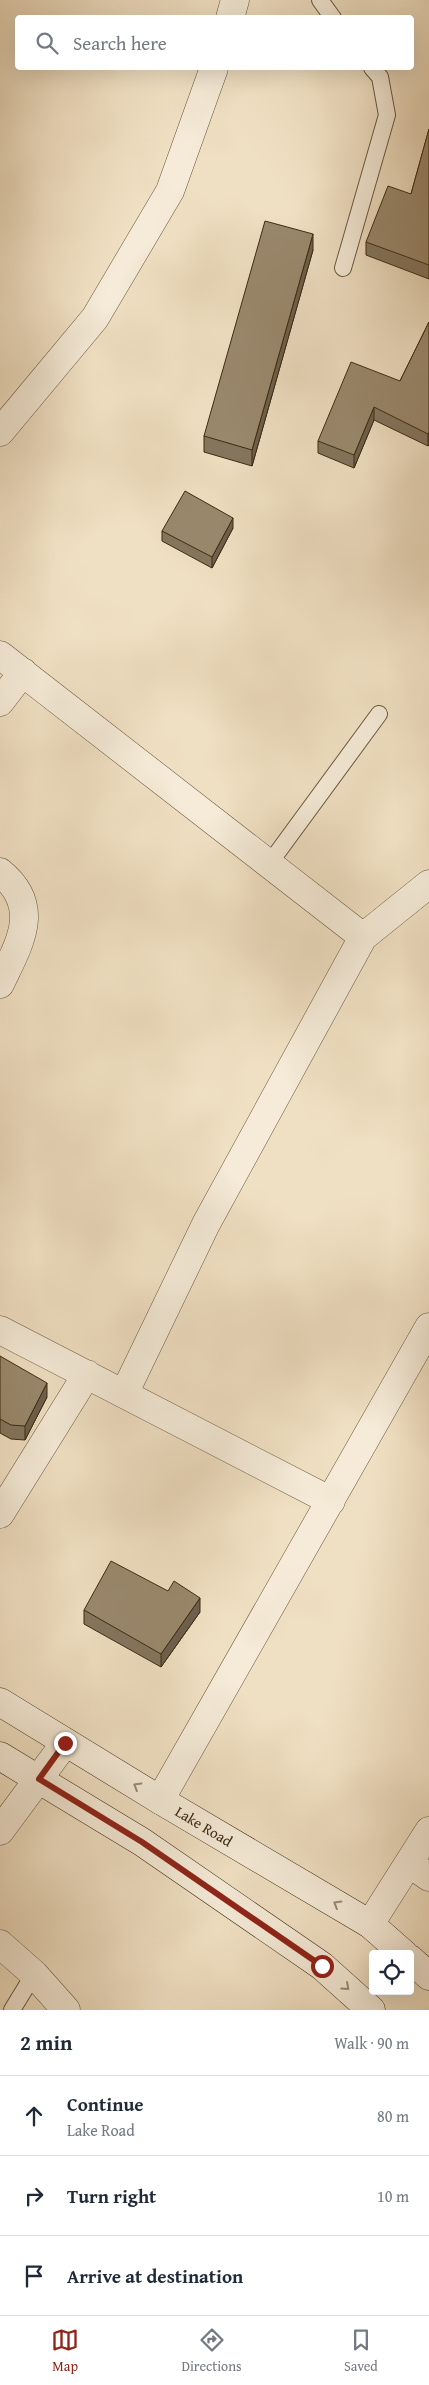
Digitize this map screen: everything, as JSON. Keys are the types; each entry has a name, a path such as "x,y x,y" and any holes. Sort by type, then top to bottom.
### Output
{"street":[{"path":"231,15 235,0"},
{"path":"0,432 95,318 170,191 213,70"},
{"path":"0,655 363,937"},
{"path":"0,702 22,672"},
{"path":"0,872 22,898 24,915 22,938 0,984"},
{"path":"124,1394 206,1224 363,937 429,884"},
{"path":"160,1800 429,1327"},
{"path":"0,1330 331,1501"},
{"path":"0,1514 87,1374"},
{"name":"Lake Road","path":"0,1702 65,1743 370,1924 399,1950"},
{"path":"0,1831 65,1743"},
{"path":"0,1756 142,1842 314,1960 371,2010"},
{"path":"370,1924 419,1870 429,1830"},
{"path":"0,1944 34,1974 66,2010"},
{"path":"414,1963 429,1976"}],"lane":[{"path":"320,0 331,15"},
{"path":"343,268 387,115 380,77 374,70"},
{"path":"269,864 380,714"},
{"path":"12,2010 34,1974"}],"building":[{"path":"429,129 429,265 366,242 388,186 411,194"},
{"path":"265,221 313,234 252,450 204,436"},
{"path":"429,322 428,434 374,407 354,455 318,441 351,362 400,381"},
{"path":"185,491 233,518 212,557 162,531"},
{"path":"0,1356 47,1383 25,1426 11,1425 0,1419"},
{"path":"111,1561 168,1591 174,1581 200,1598 161,1654 84,1610"}],"route":[{"path":"65,1743 39,1779 142,1842 322,1966"}]}
